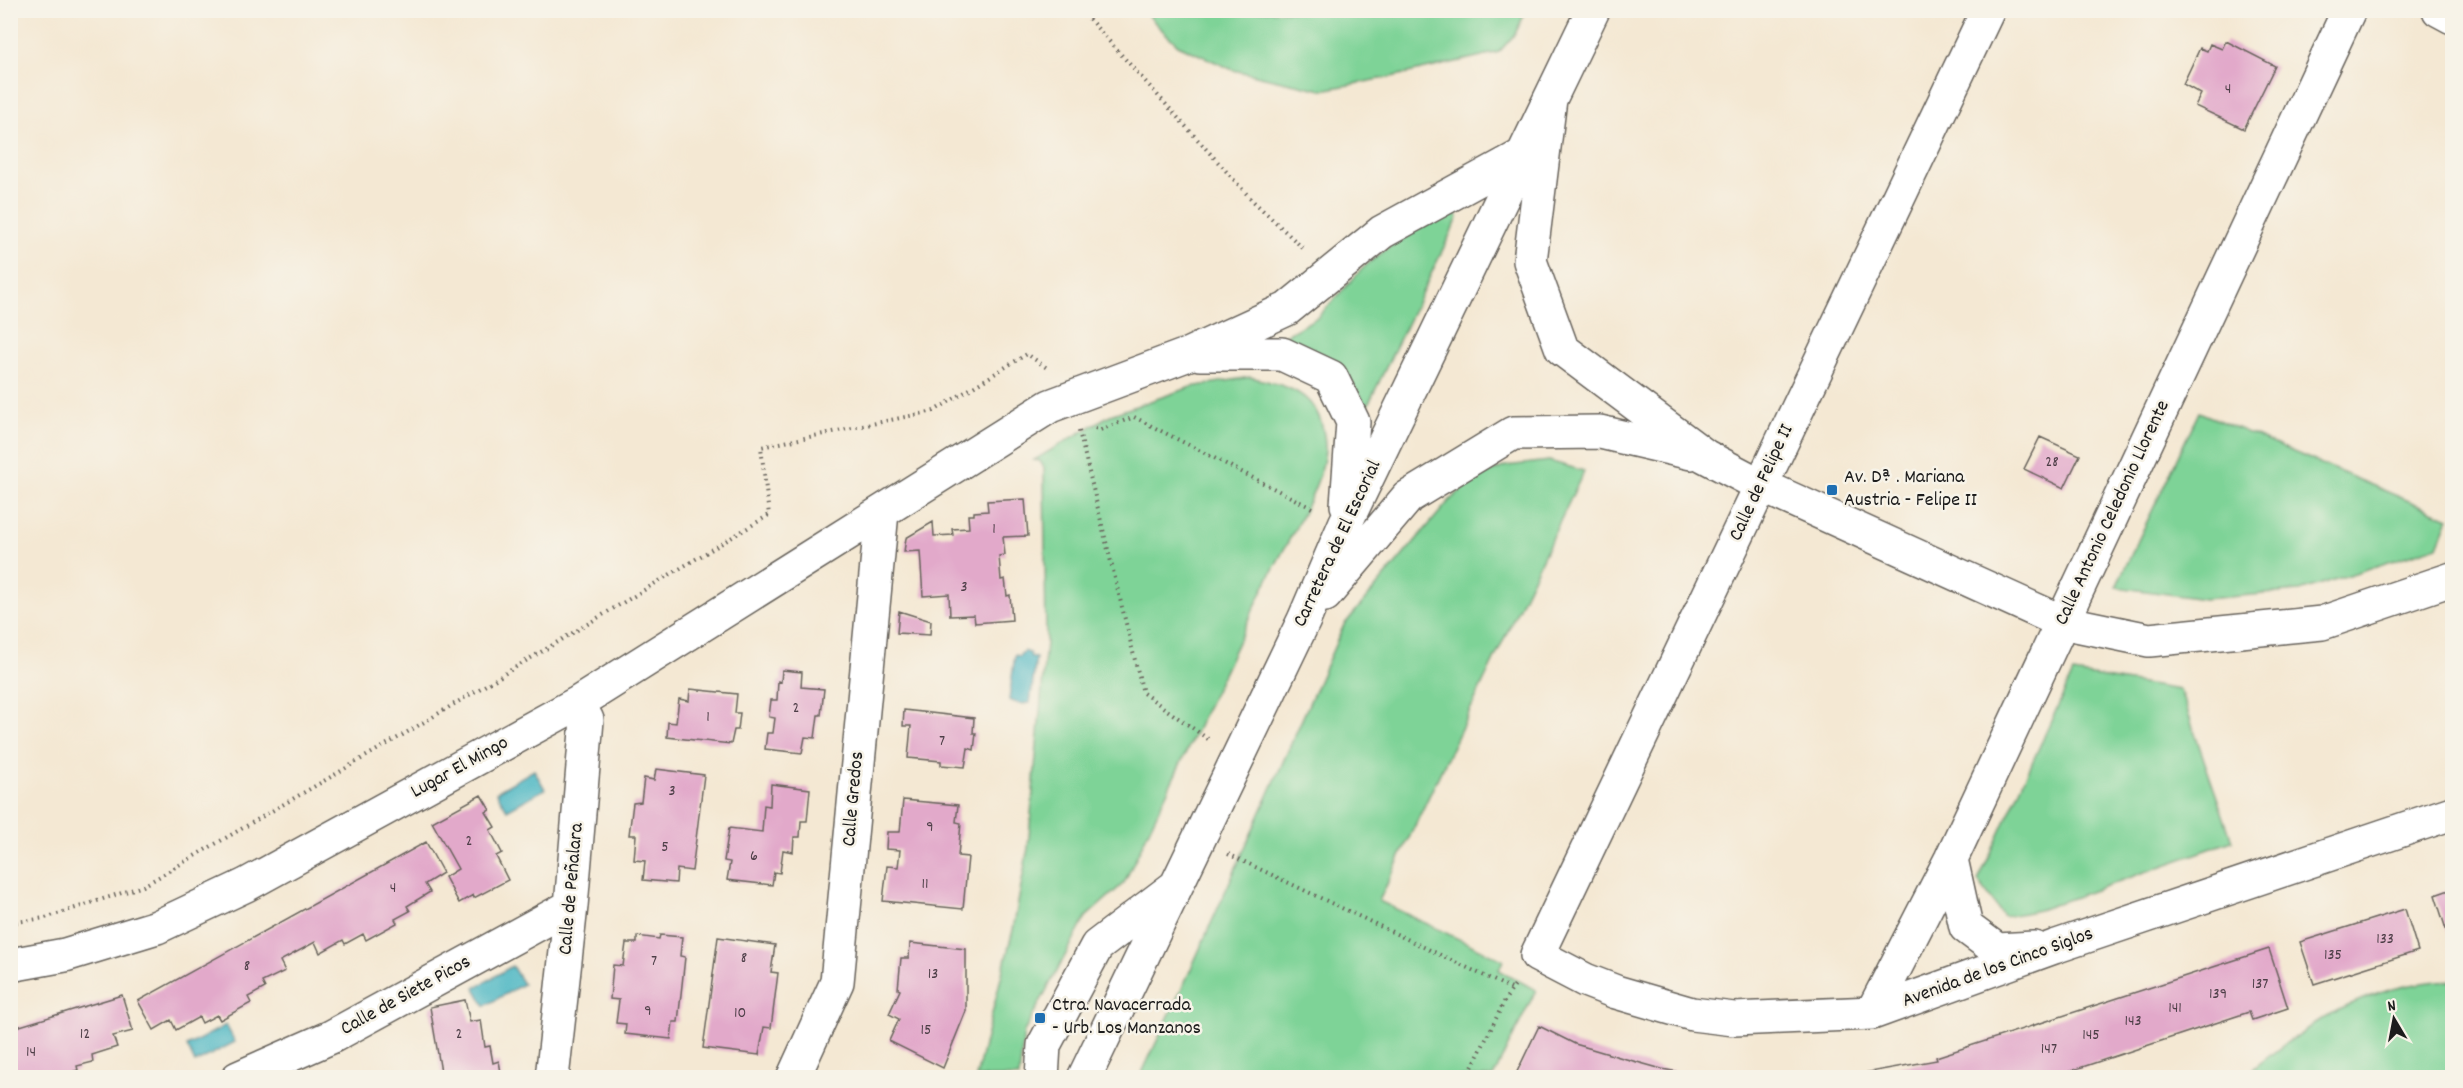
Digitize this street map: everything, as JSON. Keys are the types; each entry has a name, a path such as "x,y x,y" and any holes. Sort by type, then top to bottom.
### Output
{"street":[{"name":"Carretera de El Escorial","path":"1084,1077 1304,620 1345,524 1593,10"},
{"name":"Calle de Felipe II","path":"1537,955 1988,10"},
{"name":"Calle Antonio Celedonio Llorente","path":"1872,1013 1951,860 2349,10"},
{"path":"2439,10 2452,18"},
{"path":"1550,99 1530,261 1562,349 1705,456 1760,485 2062,622 2149,640 2322,623 2451,581"},
{"name":"Lugar El Mingo","path":"10,965 65,955 157,927 246,885 578,703 1050,406 1189,354 1287,309 1382,232 1523,155"},
{"path":"1189,354 1282,354 1331,377 1353,422 1345,524"},
{"path":"1304,620 1408,497 1513,433 1600,432 1705,456"},
{"name":"Calle Gredos","path":"793,1077 837,982 882,512"},
{"name":"Calle de Peñalara","path":"552,1077 571,906 587,720 578,703"},
{"name":"Avenida de los Cinco Siglos","path":"1537,955 1585,980 1616,992 1692,1014 1734,1019 1872,1013 2054,947 2452,813"},
{"path":"1951,860 1966,927 1997,950 2054,947"},
{"path":"1042,1077 1044,1045 1097,946 1176,886"},
{"name":"Calle de Siete Picos","path":"238,1077 331,1037 571,906"}],"path":[{"path":"1081,10 1253,201 1331,274"},
{"path":"1079,430 1143,693 1208,739 1203,749"},
{"path":"1221,851 1512,990"},
{"path":"1467,1077 1512,990 1537,955"}],"green space":[{"path":"1145,11 1526,11 1515,34 1499,52 1322,90 1233,70 1178,45"},
{"path":"1452,214 1457,214 1458,218 1368,405 1364,403 1346,376 1329,360 1277,340 1318,317 1364,267 1404,235"},
{"path":"1250,377 1292,390 1312,404 1323,429 1325,446 1319,478 1266,583 1124,883 1086,917 1024,1032 1019,1077 976,1077 1013,930 1028,848 1046,642 1044,468 1040,461 1034,460 1110,415 1191,387"},
{"path":"2199,412 2449,518 2438,546 2300,591 2204,599 2116,587"},
{"path":"1549,461 1584,471 1379,901 1503,960 1499,970 1536,990 1493,1077 1140,1077 1189,973 1344,625 1449,501 1475,478 1506,466"},
{"path":"2073,673 2180,690 2232,841 2039,910 2004,917 1978,881"},
{"path":"2452,980 2452,1077 2243,1077 2291,1040 2339,1010 2392,989"}],"water":[{"path":"1024,651 1036,658 1030,703 1020,704 1009,700 1015,655 1019,656"},
{"path":"534,770 545,789 507,810 496,792"},
{"path":"512,966 523,984 485,1006 475,988"},
{"path":"226,1025 235,1042 195,1063 187,1046"}],"building":[{"path":"2226,41 2275,66 2244,129 2195,106 2201,94 2183,84 2200,48 2207,51 2210,44 2222,49"},
{"path":"2040,437 2080,455 2064,488 2024,469"},
{"path":"1025,499 1028,536 1003,537 1005,555 999,556 1001,580 1005,579 1007,596 1010,595 1012,620 975,623 974,615 950,616 949,594 923,596 920,551 904,552 906,538 933,522 934,536 953,535 952,529 969,528 968,515 988,511 987,501"},
{"path":"899,611 931,621 930,635 897,633"},
{"path":"782,670 802,672 801,687 824,689 815,738 805,737 802,753 765,749 767,733 773,733 775,718 769,717 771,700 777,700 778,681 781,682"},
{"path":"690,689 737,694 735,713 740,713 738,730 734,730 731,744 667,737 668,722 676,723 679,699 689,701"},
{"path":"904,710 974,718 973,733 976,733 974,750 968,748 965,767 941,765 941,761 908,758 911,726 903,726"},
{"path":"656,769 704,775 692,871 677,869 676,883 643,880 645,861 634,860 636,835 629,835 633,803 641,802 644,778 654,780"},
{"path":"771,784 810,789 807,821 801,821 800,837 794,837 793,852 783,850 780,873 774,872 772,885 727,880 730,862 724,861 729,828 762,832 764,805 770,806"},
{"path":"481,795 490,810 486,812 495,827 490,830 502,853 496,856 508,880 474,898 473,895 459,903 445,877 458,869 432,822"},
{"path":"903,800 958,805 956,822 961,823 958,856 968,857 963,909 883,901 887,866 898,867 900,850 886,849 887,832 900,832"},
{"path":"426,842 443,873 425,884 430,892 407,906 410,911 395,919 397,923 366,940 363,934 345,944 343,940 320,953 315,942 280,961 285,971 262,982 265,988 248,997 251,1003 220,1020 217,1015 202,1023 199,1017 176,1030 171,1020 154,1030 138,1001"},
{"path":"2452,889 2452,948 2435,895"},
{"path":"2405,909 2418,951 2314,984 2300,942"},
{"path":"660,935 682,937 680,956 685,957 678,1022 673,1022 671,1039 625,1034 626,1024 616,1023 619,1000 610,999 613,965 623,966 626,943 637,943 637,936 659,939"},
{"path":"718,937 775,945 771,972 778,973 771,1028 764,1027 759,1055 703,1048"},
{"path":"910,943 966,949 966,1011 943,1068 889,1041 899,1019 889,1014 900,990 898,989 901,958 909,958"},
{"path":"2269,949 2288,1008 2252,1020 2249,1012 2049,1078 1836,1078 1937,1060 1936,1057"},
{"path":"122,995 133,1031 113,1036 117,1047 92,1055 93,1062 77,1066 78,1070 54,1078 23,1078 22,1074 10,1078 10,1029"},
{"path":"465,1000 470,1022 481,1020 485,1047 490,1046 493,1063 499,1061 502,1078 442,1078 430,1007"},
{"path":"1539,1026 1575,1044 1662,1069 1711,1078 1514,1078"}],"place":[{"name":"Av. Dª . Mariana Austria - Felipe II","path":"1832,490"},
{"name":"Ctra. Navacerrada - Urb. Los Manzanos","path":"1040,1018"}]}
